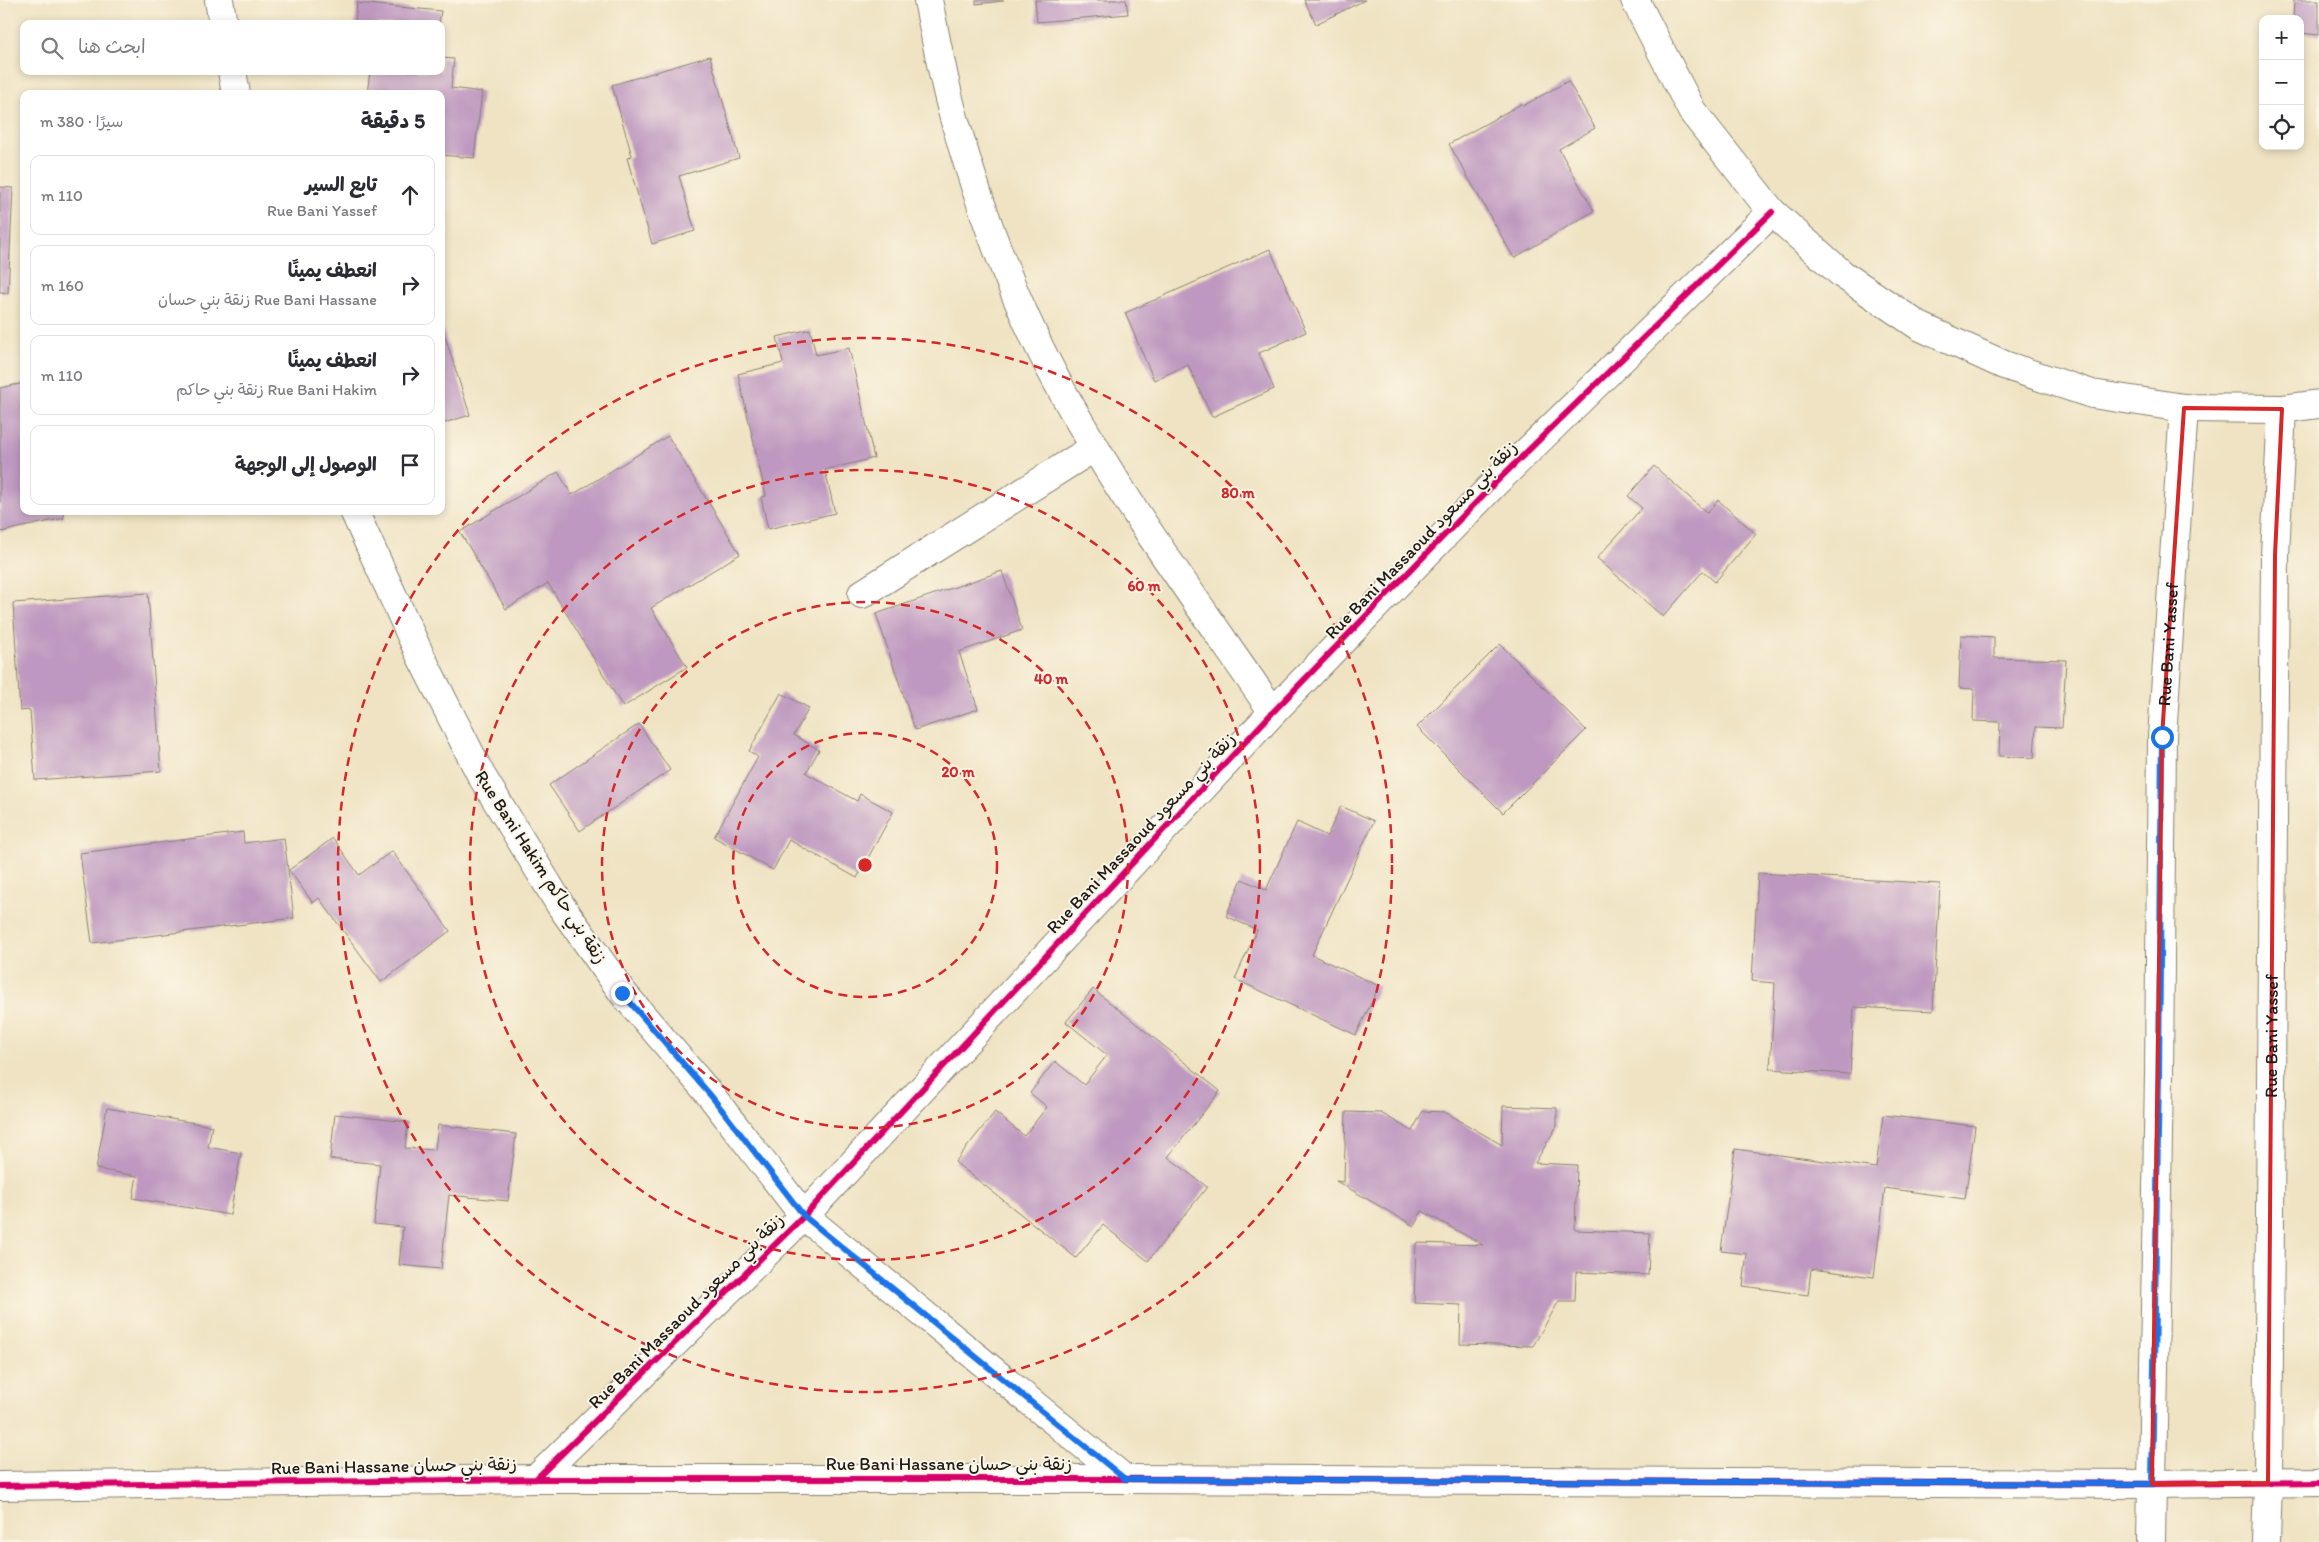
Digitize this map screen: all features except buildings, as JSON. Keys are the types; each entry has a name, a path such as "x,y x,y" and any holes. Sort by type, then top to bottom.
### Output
{"street":[{"path":"219,0 222,20"},
{"path":"928,0 954,117 985,213 1016,293 1049,365 1095,447 1174,569 1274,712"},
{"path":"1635,0 1692,111 1772,212 1842,274 1928,330 2004,365 2092,394 2184,408 2282,409 2319,404"},
{"path":"233,75 235,90"},
{"name":"Rue Bani Massaoud زنقة بني مسعود","path":"536,1479 804,1216 1274,712 1492,486 1772,212"},
{"name":"Rue Bani Yassef","path":"2151,1542 2159,1083 2162,737 2184,408"},
{"name":"Rue Bani Yassef","path":"2266,1542 2275,555 2282,409"},
{"path":"862,594 1095,447"},
{"name":"Rue Bani Hakim زنقة بني حاكم","path":"356,515 420,655 481,775 561,906 622,993 712,1097 804,1216 1125,1479"},
{"name":"Rue Bani Hassane زنقة بني حسان","path":"0,1486 536,1479 1125,1479 2152,1484 2319,1482"}],"highlighted area":[{"path":"2184,408 2282,409 2275,555 2268,1483 2152,1484 2162,737"}],"cycle path":[{"path":"536,1479 804,1216 1273,712 1492,486 1772,212"},
{"path":"0,1486 536,1479 1125,1479 2152,1484 2319,1482"}],"route":[{"path":"622,993 712,1097 804,1216 1125,1479 2152,1484 2159,1074 2162,737"}]}
